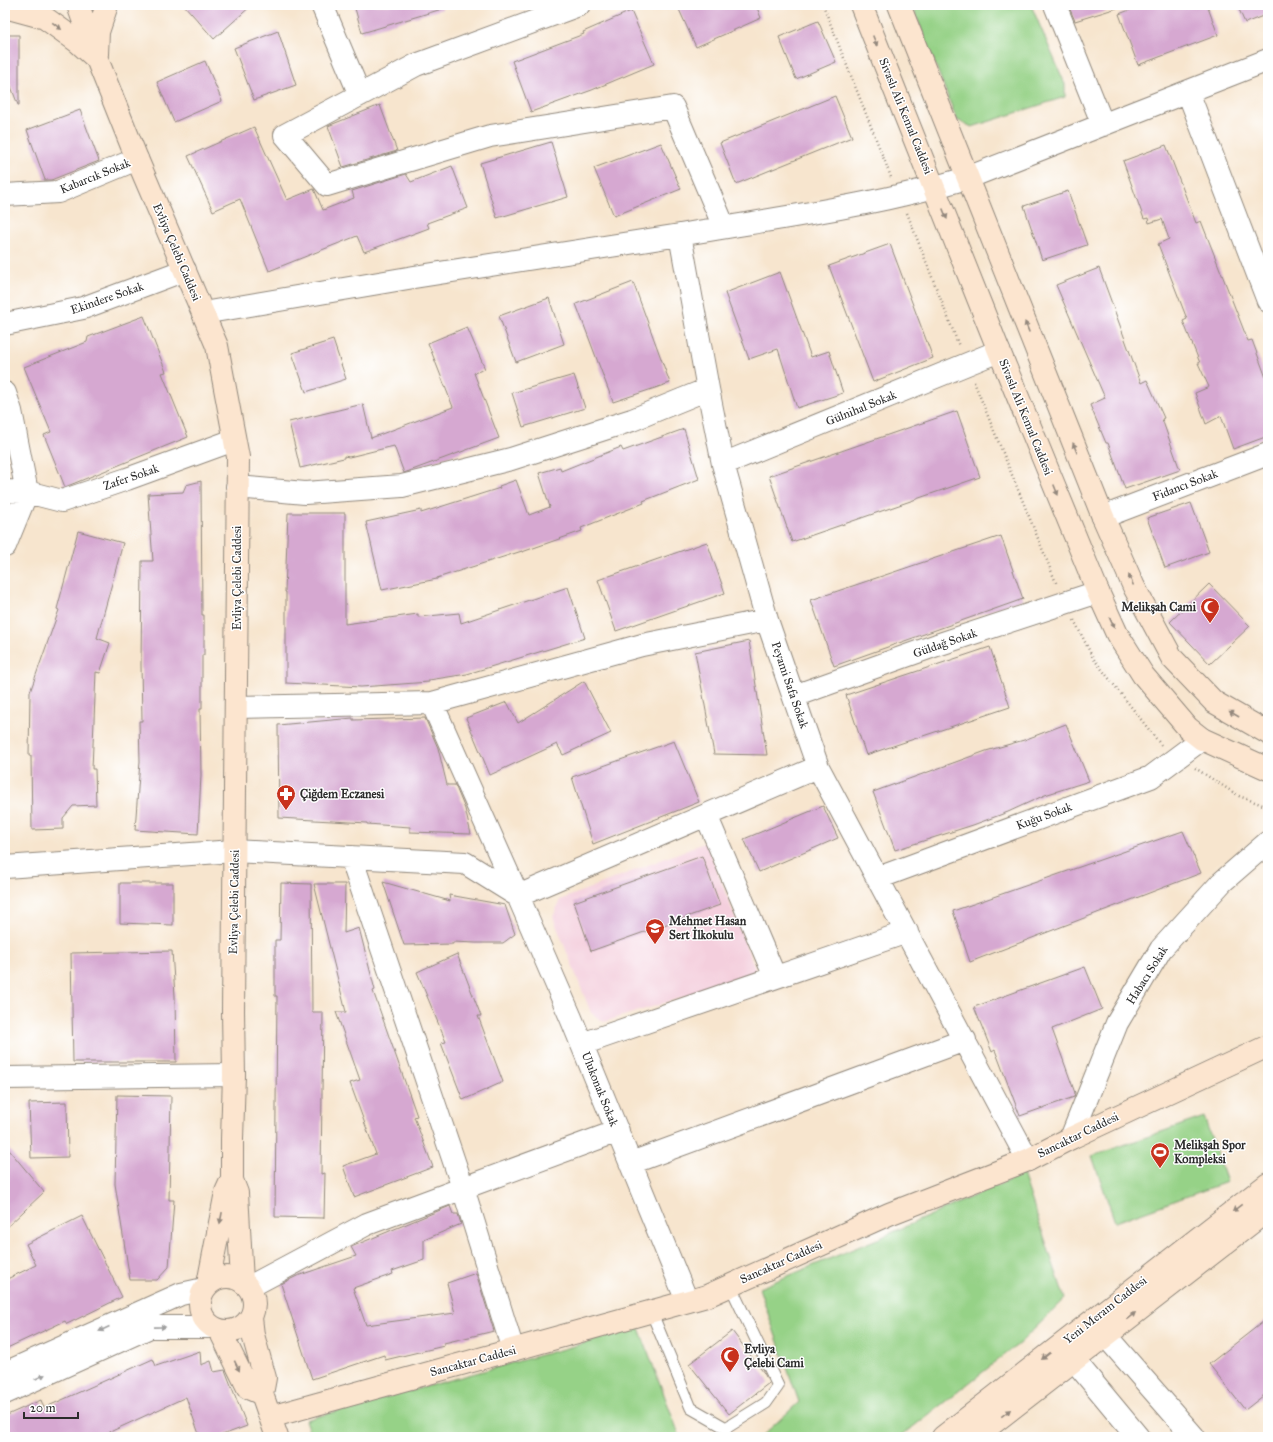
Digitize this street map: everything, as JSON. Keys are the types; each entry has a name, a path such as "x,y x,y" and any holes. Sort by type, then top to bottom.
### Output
{"street":[{"name":"Evliya Çelebi Caddesi","path":"78,5 97,59 137,159 217,346 238,457 232,1180 237,1193 246,1284"},
{"path":"97,59 98,32 107,5"},
{"path":"322,5 360,95"},
{"path":"579,5 416,65 285,135 327,185 490,136 674,107 724,227"},
{"name":"Sivaslı Ali Kemal Caddesi","path":"861,5 999,351 1098,592 1117,634 1143,675 1188,728 1202,739 1268,769"},
{"path":"899,5 1103,517 1134,587 1172,658 1214,702 1268,733"},
{"path":"1055,5 1103,125"},
{"path":"11,7 45,18 78,42 97,59"},
{"path":"203,313 422,276 817,213 935,188 967,178 1268,60"},
{"path":"1188,92 1266,289"},
{"name":"Kabarcık Sokak","path":"5,195 58,192 137,159"},
{"name":"Peyami Safa Sokak","path":"680,235 723,464 767,620 818,767 1028,1160"},
{"name":"Ekindere Sokak","path":"5,324 83,308 185,270"},
{"name":"Gülnihal Sokak","path":"723,464 999,351"},
{"path":"237,487 305,493 402,486 511,459 632,420 708,389"},
{"path":"5,393 27,492 5,546"},
{"name":"Zafer Sokak","path":"5,491 27,492 62,501 127,480 234,440"},
{"name":"Fidancı Sokak","path":"1103,517 1268,454"},
{"name":"Güldağ Sokak","path":"794,696 937,645 1098,592"},
{"path":"236,707 432,703 642,645 767,620"},
{"name":"Ulukonak Sokak","path":"432,703 510,890 582,1044 687,1301"},
{"name":"Kuğu Sokak","path":"878,878 1151,777 1202,739"},
{"path":"5,867 234,851 465,863 510,890 706,815 818,767"},
{"path":"706,815 775,977"},
{"name":"Habacı Sokak","path":"1071,1138 1117,1023 1161,949 1222,882 1268,842"},
{"path":"351,857 463,1188 513,1350"},
{"path":"582,1044 907,932"},
{"path":"631,1163 965,1040"},
{"name":"Sancaktar Caddesi","path":"270,1417 707,1296 889,1214 1028,1160 1071,1138 1268,1046"},
{"path":"5,1078 234,1076"},
{"path":"246,1284 367,1224 618,1132"},
{"name":"Evliya Çelebi Caddesi","path":"206,1286 226,1192 232,1180"},
{"name":"Yeni Meram Caddesi","path":"943,1437 1268,1184"},
{"name":"Yeni Meram Caddesi","path":"975,1437 1268,1210"},
{"path":"5,1373 181,1294 206,1286 216,1279 234,1277 246,1284 253,1296 255,1305 251,1318 253,1335 265,1378 262,1394 277,1437"},
{"path":"206,1286 200,1299 202,1317 215,1329 248,1388 262,1394"},
{"path":"5,1393 150,1327 232,1331 241,1328 251,1318"},
{"path":"1106,1335 1194,1437"},
{"path":"1074,1360 1138,1437"}],"lane":[{"path":"651,1311 691,1408 726,1428 766,1402 778,1386 730,1285"}],"path":[{"path":"823,5 884,162 900,195 966,365 1065,603 1093,658 1164,749 1238,796 1268,807"}],"shaded area":[{"name":"Mehmet Hasan Sert İlkokulu","path":"706,842 757,974 604,1022 591,1013 553,917 560,900"}],"green space":[{"path":"912,5 1031,5 1065,84 1065,97 972,127 957,120"},
{"name":"Melikşah Spor Kompleksi","path":"1204,1117 1227,1182 1115,1222 1092,1156"},
{"path":"1023,1174 1065,1299 1020,1343 900,1437 761,1437 799,1402 759,1288 882,1237"},
{"path":"639,1328 680,1437 311,1437 305,1420"}],"building":[{"path":"184,5 252,5 214,39"},
{"path":"354,5 442,5 442,9 362,33"},
{"path":"677,5 756,5 761,18 696,47"},
{"path":"1068,5 1117,5 1117,8 1075,21"},
{"path":"1143,5 1207,5 1218,35 1138,65 1119,14"},
{"path":"1237,5 1268,5 1268,14 1245,23"},
{"path":"631,11 654,64 592,90 531,112 512,61 584,34 583,32"},
{"path":"818,21 836,62 796,79 779,37"},
{"path":"278,31 296,85 254,100 234,48"},
{"path":"5,35 19,35 19,105 5,71"},
{"path":"205,61 222,101 174,122 157,82"},
{"path":"835,96 852,137 736,184 720,143"},
{"path":"380,105 397,151 343,167 328,126"},
{"path":"80,110 99,161 51,180 45,180 27,130"},
{"path":"254,127 287,200 314,189 323,210 354,198 352,191 406,174 411,182 452,166 468,208 427,223 429,228 364,252 357,236 269,271 240,199 213,211 188,156"},
{"path":"551,142 568,197 497,218 480,163"},
{"path":"661,143 681,189 614,216 594,168"},
{"path":"1166,145 1196,223 1201,221 1248,341 1252,340 1268,383 1268,436 1233,449 1221,416 1206,424 1195,393 1209,387 1198,363 1200,363 1183,321 1187,319 1158,244 1169,239 1162,219 1149,223 1148,218 1144,219 1123,161"},
{"path":"1068,191 1087,245 1042,260 1024,206"},
{"path":"890,244 933,358 873,382 829,266"},
{"path":"1099,268 1141,383 1147,380 1164,418 1162,419 1180,470 1125,489 1108,443 1106,443 1090,405 1105,398 1056,285"},
{"path":"780,272 811,357 829,351 843,393 797,408 778,349 749,359 725,293"},
{"path":"633,282 670,383 613,402 576,304"},
{"path":"549,298 564,344 516,362 499,316"},
{"path":"144,316 166,372 162,373 188,437 65,487 44,435 51,432 24,367 87,342 88,337"},
{"path":"467,327 485,369 474,373 499,438 404,473 394,446 349,457 344,456 344,458 300,468 289,422 363,404 371,438 453,407 428,343"},
{"path":"333,340 346,379 306,392 292,353"},
{"path":"574,375 585,408 523,427 512,393"},
{"path":"957,411 980,477 792,542 769,476"},
{"path":"684,429 699,479 581,528 582,531 437,579 382,590 366,522 421,510 421,513 500,488 499,486 516,480 529,515 550,507 539,473 560,467 561,471 621,447 623,451"},
{"path":"201,481 202,615 204,615 204,655 202,655 202,709 200,709 201,775 198,834 135,830 140,761 139,721 142,721 142,561 153,561 148,494 183,492 186,485"},
{"path":"1191,503 1209,552 1165,568 1147,518"},
{"path":"288,513 345,513 345,624 418,614 418,617 459,613 461,623 568,587 585,638 467,674 429,680 429,682 361,687 286,683 285,592"},
{"path":"78,531 123,543 97,638 110,643 100,673 96,672 92,769 95,769 96,805 73,806 63,818 63,829 32,830 31,756 29,756 30,692 59,610 57,609"},
{"path":"1001,536 1023,599 834,666 811,600"},
{"path":"707,542 725,593 616,631 598,580"},
{"name":"Melikşah Cami","path":"1209,584 1250,626 1210,664 1170,622"},
{"path":"749,641 767,755 714,754 695,652"},
{"path":"990,647 1010,707 866,755 846,695"},
{"path":"584,681 611,733 563,755 557,744 490,775 466,718 507,702 518,723"},
{"path":"353,718 353,720 425,718 438,748 447,785 455,785 465,809 471,834 410,832 410,827 279,818 278,725"},
{"path":"1066,724 1089,781 1045,795 1008,812 973,825 895,850 873,792"},
{"path":"674,741 699,802 593,844 572,777"},
{"path":"823,806 838,838 759,872 744,839"},
{"path":"1183,831 1201,873 970,962 953,911"},
{"path":"702,856 720,905 591,951 574,902"},
{"path":"383,882 450,901 449,895 505,905 515,934 503,943 453,942 453,944 404,945"},
{"path":"120,883 173,883 173,925 120,923"},
{"path":"281,883 311,884 312,1012 323,1012 321,1174 325,1173 324,1218 275,1217 277,996 275,996 275,940 280,940"},
{"path":"314,884 345,884 344,933 359,928 375,990 373,991 417,1116 414,1117 433,1167 354,1197 343,1166 376,1154 350,1083 360,1080 336,1012 346,1012"},
{"path":"172,951 175,996 176,1062 73,1062 71,953"},
{"path":"457,954 481,1016 478,1016 503,1082 463,1100 441,1043 446,1042 417,972"},
{"path":"1085,967 1102,1009 1052,1029 1075,1093 1074,1097 1020,1116 995,1050 992,1052 974,1007"},
{"path":"117,1095 171,1096 169,1200 174,1200 169,1267 157,1280 130,1280 115,1184"},
{"path":"67,1102 68,1157 31,1158 29,1103"},
{"path":"5,1145 44,1192 5,1229"},
{"path":"450,1206 453,1214 458,1214 461,1224 424,1240 424,1260 392,1271 393,1274 353,1288 366,1325 455,1313 447,1283 476,1273 494,1331 444,1343 444,1346 385,1360 384,1355 312,1379 281,1284 297,1276 356,1256 351,1247"},
{"path":"82,1216 122,1297 67,1324 65,1321 5,1349 5,1280 36,1265 26,1244"},
{"path":"1268,1318 1268,1392 1245,1410 1209,1364"},
{"name":"Evliya Çelebi Cami","path":"732,1331 764,1373 769,1383 729,1414 689,1364"},
{"path":"200,1351 201,1365 211,1361 214,1372 225,1370 247,1426 217,1437 200,1437 186,1397 99,1437 5,1437 5,1416 41,1400 44,1408 153,1359 156,1366"}],"place":[{"name":"Melikşah Cami","path":"1210,624"},
{"name":"Çiğdem Eczanesi","path":"286,811"},
{"name":"Mehmet Hasan Sert İlkokulu","path":"655,945"},
{"name":"Melikşah Spor Kompleksi","path":"1160,1169"},
{"name":"Evliya Çelebi Cami","path":"730,1373"}]}
